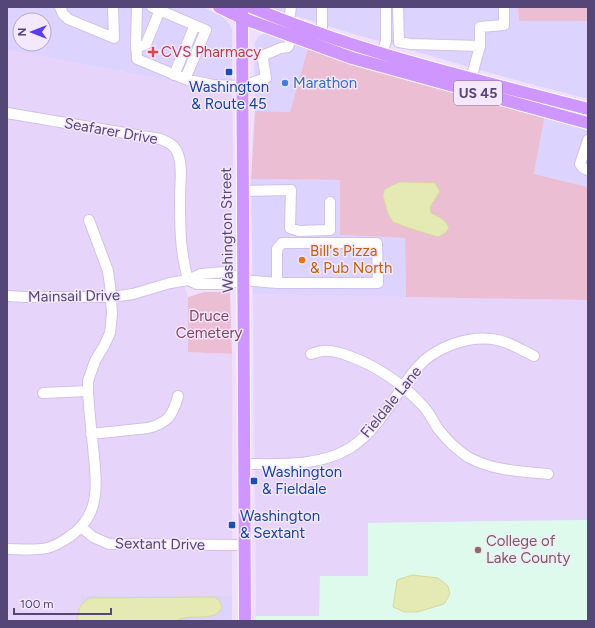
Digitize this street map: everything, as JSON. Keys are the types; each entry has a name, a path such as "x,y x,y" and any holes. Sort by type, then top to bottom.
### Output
{"main road":[{"name":"US 45","path":"219,7 242,12 292,37 367,63 588,123"},
{"name":"US 45","path":"251,7 322,35 382,54 588,109"},
{"name":"Washington Street","path":"242,12 245,621"}],"street":[{"path":"60,7 63,14 68,19 114,38 113,7"},
{"path":"137,7 137,59 185,79 213,85 242,86 266,78 262,60 264,55 281,48 288,48 292,37"},
{"path":"289,22 291,7"},
{"path":"322,7 322,35"},
{"path":"382,54 386,40 386,7"},
{"path":"398,7 399,42 410,44 480,46"},
{"path":"471,79 480,46 480,27 504,25 504,7"},
{"path":"136,48 146,44 156,9 206,30 185,79"},
{"path":"174,75 195,25"},
{"name":"Seafarer Drive","path":"7,113 174,142 179,155 180,168 180,239 188,280"},
{"path":"585,169 580,163 588,140"},
{"path":"242,191 291,190 290,228 299,231 330,230 330,202"},
{"path":"7,549 39,549 48,548 59,544 81,527 88,519 95,498 96,476 91,434 88,381 95,361 112,328 109,277 104,258 89,220"},
{"name":"Mainsail Drive","path":"7,296 111,297 133,294 170,283 188,280 197,284 225,284 243,280 277,283 378,283 377,243 282,243 277,249 277,283"},
{"name":"Fieldale Lane","path":"244,464 311,462 350,448 376,424 416,369 425,360 434,354 460,342 471,340 498,340 511,344 534,356"},
{"path":"311,354 322,351 344,354 361,360 391,377 404,387 425,408 448,440 467,456 494,468 548,474"},
{"path":"43,393 88,391"},
{"path":"91,434 157,426 169,417 175,408 178,396"},
{"name":"Sextant Drive","path":"81,527 93,536 109,544 244,545"}],"shaded area":[{"path":"7,7 202,7 222,16 230,25 232,30 232,92 18,52 52,52 52,12 12,12 12,51 7,50"},
{"path":"267,7 518,7 519,21 588,21 588,99 347,32"},
{"path":"264,34 272,34 308,48 290,112 255,111 255,42 259,36"},
{"path":"7,50 232,92 233,163 231,261 228,267 222,270 179,271 188,297 188,352 232,354 232,596 82,596 82,621 7,621"},
{"path":"545,114 588,125 588,187 534,174"},
{"path":"251,179 340,180 340,235 405,238 406,297 253,294"},
{"path":"400,182 435,183 440,191 430,207 431,213 446,222 449,228 445,233 438,237 393,222 388,214 383,196 384,190"},
{"path":"253,294 588,300 588,520 368,523 369,576 320,616 256,616"},
{"name":"College of Lake County","path":"588,520 588,621 256,621 256,616 319,616 320,576 368,576 368,523"},
{"path":"412,575 438,578 448,586 450,594 444,604 417,612 405,612 393,607 397,580"},
{"path":"81,596 232,596 232,621 82,621"},
{"path":"214,597 219,600 222,607 219,612 208,617 188,617 176,621 77,621 80,607 90,598"}],"green space":[{"path":"518,7 588,7 588,21 519,21"},
{"path":"308,48 545,114 534,174 588,187 588,300 406,297 405,238 340,235 340,180 251,179 255,111 290,112"},
{"name":"Druce Cemetery","path":"204,292 230,292 232,354 188,352 188,297"}],"place":[{"name":"CVS Pharmacy","path":"153,52"},
{"name":"Washington & Route 45","path":"229,72"},
{"name":"Marathon","path":"285,83"},
{"name":"Bill's Pizza & Pub North","path":"302,260"},
{"name":"Washington & Fieldale","path":"254,481"},
{"name":"Washington & Sextant","path":"232,525"},
{"name":"College of Lake County","path":"478,550"}]}
